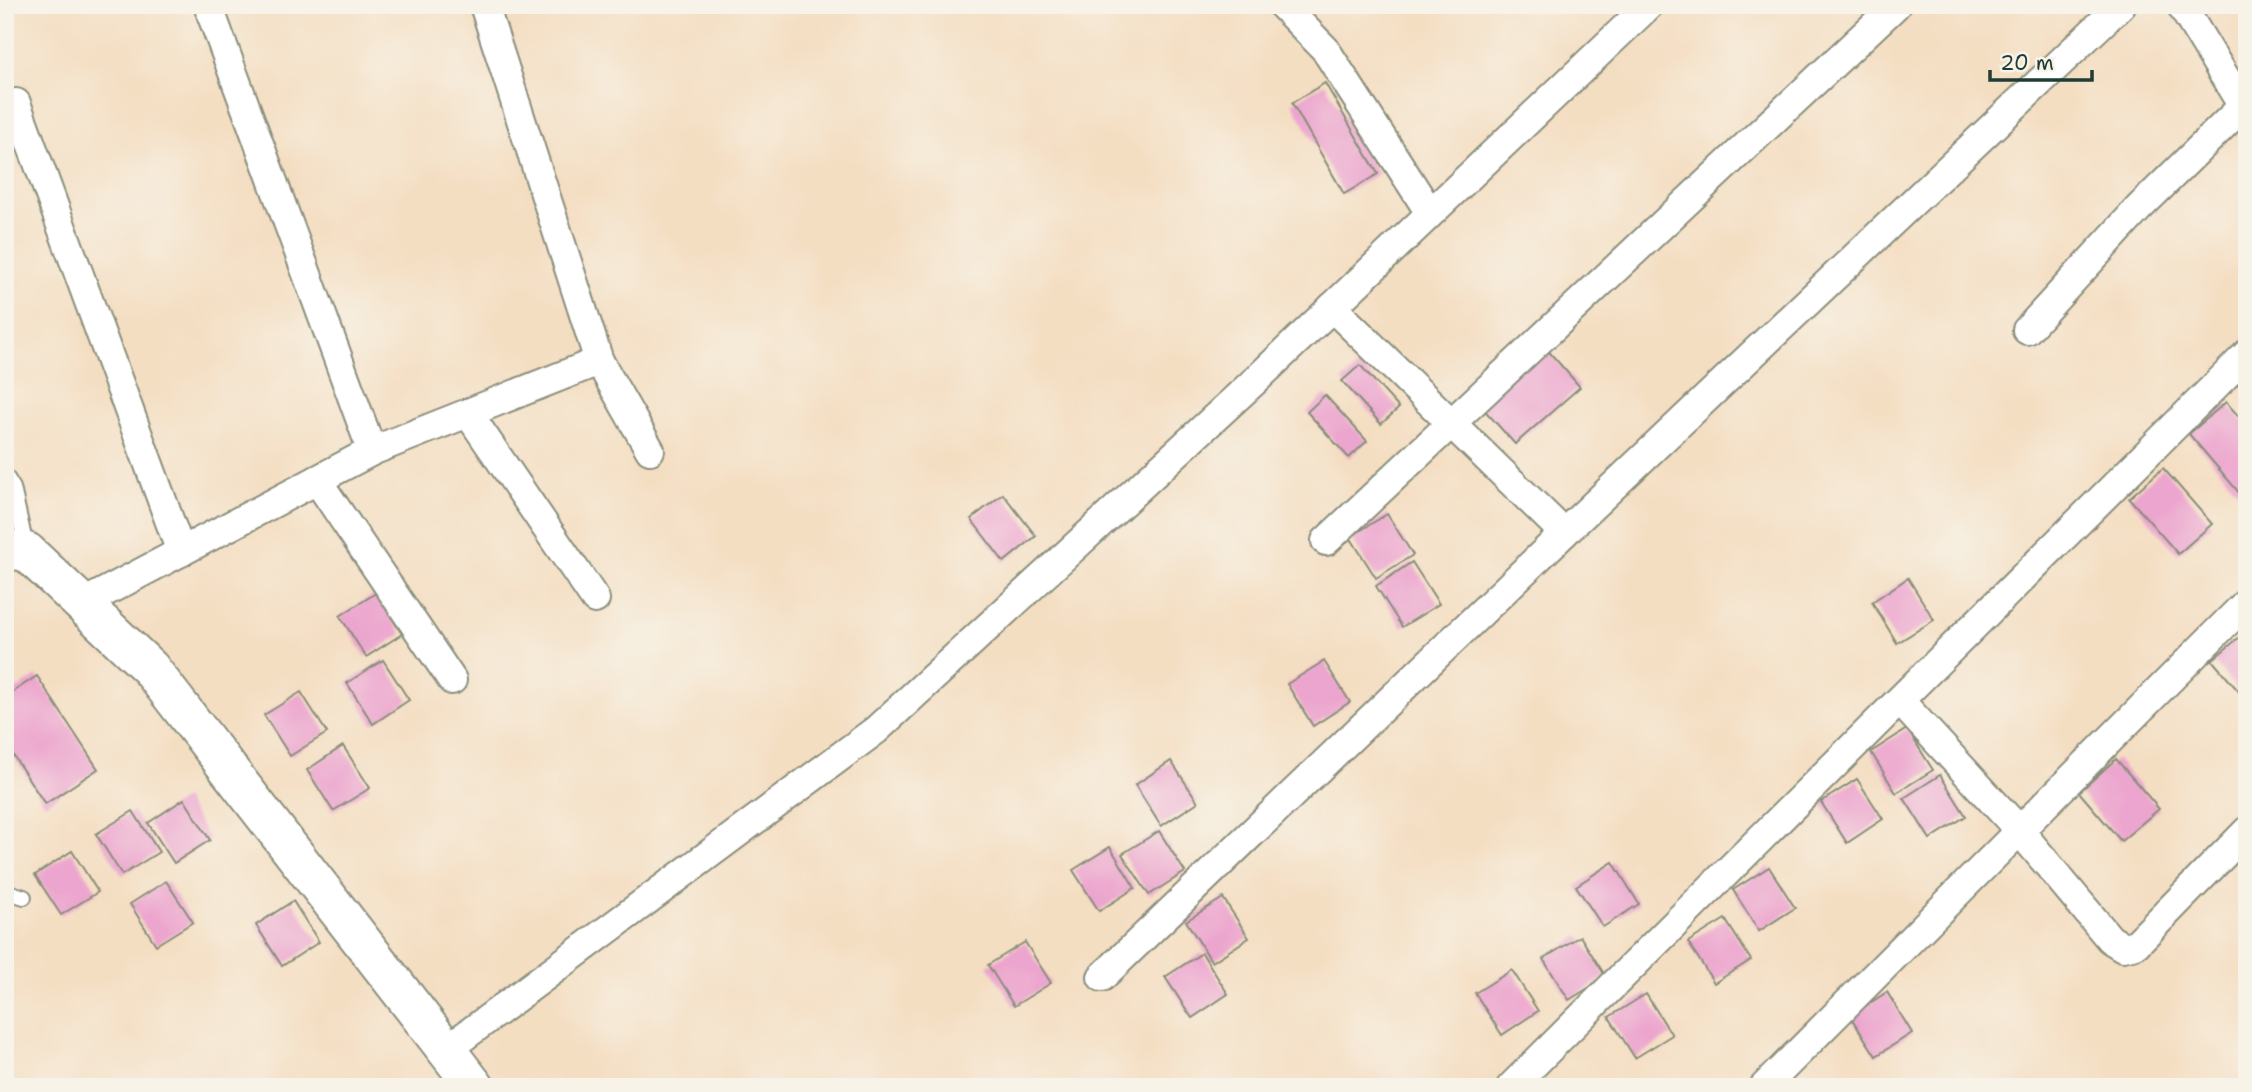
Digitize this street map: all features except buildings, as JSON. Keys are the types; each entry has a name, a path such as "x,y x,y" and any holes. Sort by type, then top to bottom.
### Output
{"main road":[{"path":"16,550 82,604 150,668 475,1087"}],"street":[{"path":"208,5 372,451"},
{"path":"484,5 599,361 650,450"},
{"path":"1282,5 1325,50 1430,214"},
{"path":"446,1050 876,730 1332,307 1649,5"},
{"path":"1326,541 1896,5"},
{"path":"1102,977 1564,533 2121,5"},
{"path":"2027,330 2139,208 2245,110 2181,5"},
{"path":"16,103 181,552"},
{"path":"1332,307 1564,533"},
{"path":"1511,1087 2247,354"},
{"path":"82,604 372,451 599,361"},
{"path":"468,414 595,599"},
{"path":"317,480 452,681"},
{"path":"1764,1087 2247,602"},
{"path":"1899,701 2019,830 2110,939 2123,947 2136,944 2247,831"}],"lane":[{"path":"5,475 13,488 16,550"},
{"path":"5,891 24,897"}]}
